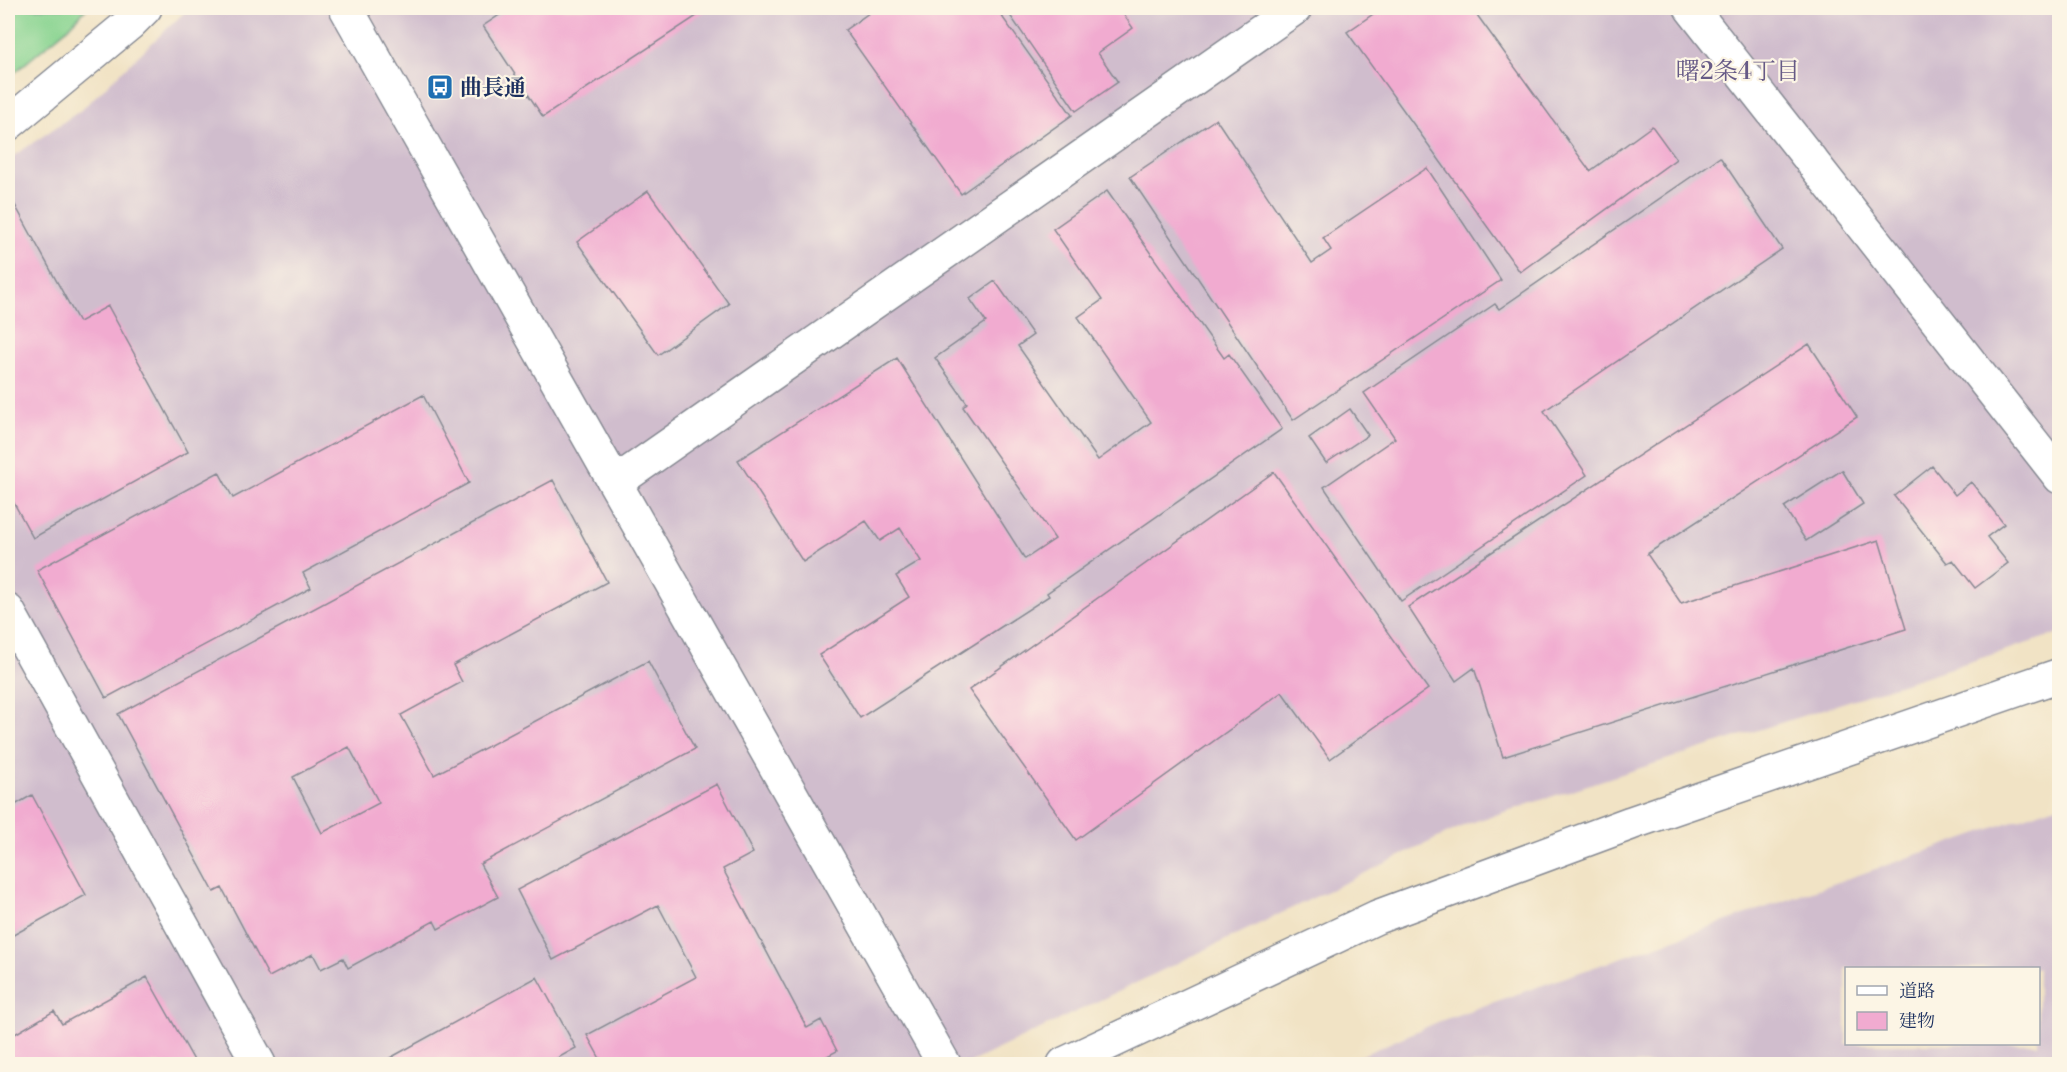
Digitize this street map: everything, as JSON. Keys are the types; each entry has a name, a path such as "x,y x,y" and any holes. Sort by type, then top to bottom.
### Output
{"street":[{"path":"8,124 145,8"},
{"path":"346,8 944,1065"},
{"path":"615,483 1295,8"},
{"path":"1691,8 2060,477"},
{"path":"8,611 259,1065"},
{"path":"1064,1065 1377,917 1631,823 2060,675"}],"shaded area":[{"path":"189,8 2059,8 2059,633 1467,824 967,1064 8,1064 8,160 81,110"},
{"path":"2059,805 2059,1064 1342,1064 1440,1021"}],"green space":[{"path":"8,8 87,8 69,27 8,78"}],"building":[{"path":"510,8 709,8 543,117 483,26"},
{"path":"876,8 996,8 1072,115 961,194 845,30"},
{"path":"1005,8 1119,8 1133,28 1098,53 1118,82 1076,111"},
{"path":"1382,8 1472,8 1590,171 1652,126 1676,159 1520,272 1347,32"},
{"path":"1216,119 1312,263 1331,250 1323,238 1427,168 1501,280 1293,420 1130,177"},
{"path":"1720,157 1782,249 1544,411 1587,475 1401,601 1324,487 1395,438 1364,393 1495,304 1499,309"},
{"path":"648,191 729,304 658,355 577,242"},
{"path":"1107,191 1224,358 1229,354 1282,429 1047,593 1049,596 860,718 819,655 909,597 896,576 921,561 900,528 880,541 866,521 803,562 738,460 897,358 1025,559 1055,539 963,407 967,403 935,358 986,322 970,299 995,281 1033,335 1018,346 1098,460 1151,422 1078,317 1102,300 1053,229"},
{"path":"15,205 79,322 108,306 188,452 33,538 8,492 8,209"},
{"path":"1809,344 1857,417 1647,554 1681,603 1879,540 1906,629 1503,757 1474,668 1456,681 1408,607"},
{"path":"423,395 469,483 303,573 311,588 106,698 37,570 219,472 233,498"},
{"path":"1350,409 1368,435 1326,463 1309,438"},
{"path":"1932,466 1955,495 1971,482 2004,524 1987,537 2008,563 1975,588 1953,560 1947,563 1894,496"},
{"path":"1842,470 1863,504 1806,541 1784,507"},
{"path":"1274,472 1428,689 1330,759 1282,692 1076,840 969,690"},
{"path":"553,480 607,582 453,665 462,682 401,715 434,775 648,661 695,749 480,864 498,897 438,929 434,921 348,968 343,958 321,969 313,954 269,977 222,888 214,892 118,714","holes":["349,747 379,803 322,833 293,777"]},
{"path":"717,784 753,853 723,869 807,1028 821,1020 837,1051 812,1064 603,1064 587,1035 696,977 658,905 553,960 517,890"},
{"path":"32,795 86,895 8,938 8,809"},
{"path":"147,977 196,1064 8,1064 8,1038 54,1011 62,1024"},
{"path":"537,977 576,1048 547,1064 379,1064"}],"place":[{"name":"曲長通","path":"440,87"}],"district":[{"name":"曙2条4丁目","path":"1738,71"}]}
